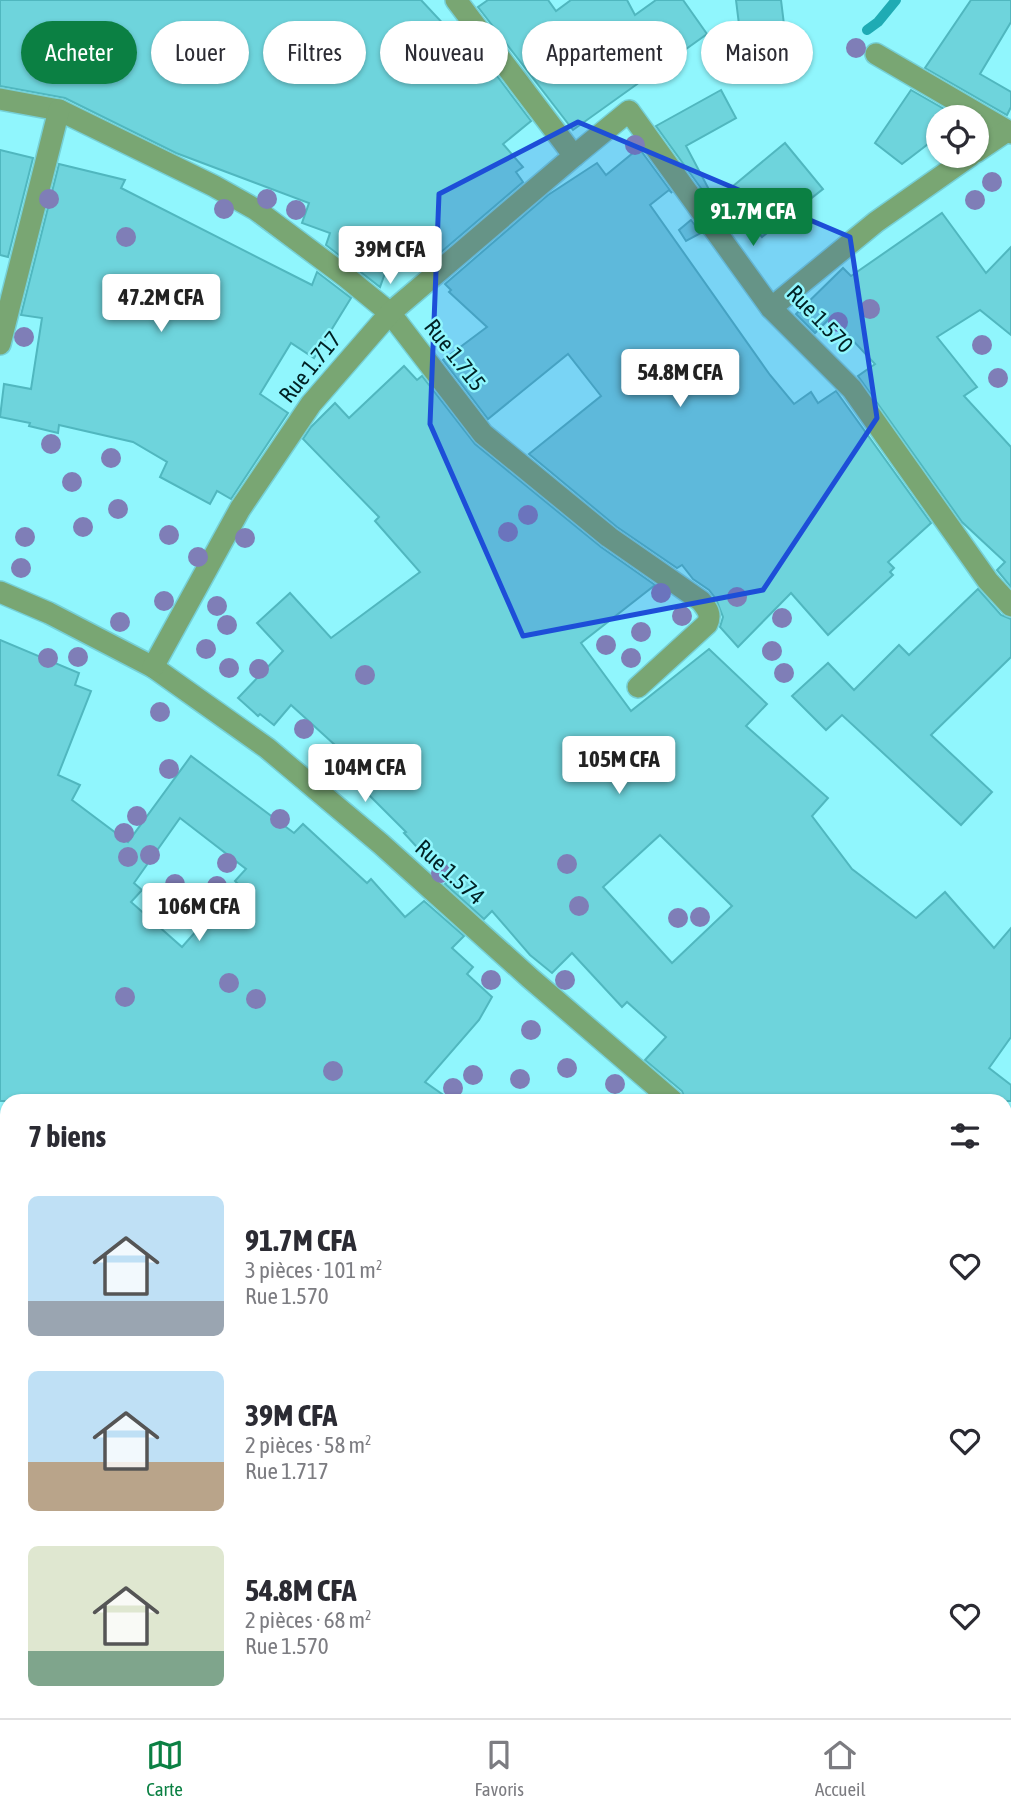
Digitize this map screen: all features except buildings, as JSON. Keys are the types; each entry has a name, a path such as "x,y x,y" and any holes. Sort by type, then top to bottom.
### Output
{"street":[{"path":"456,0 574,156"},
{"path":"876,54 1009,132 989,144"},
{"name":"Rue 1.715","path":"0,99 59,110 214,186 255,209 390,313 483,434 609,537 701,601 708,610 710,618 707,624 638,687"},
{"path":"0,344 59,110"},
{"name":"Rue 1.570","path":"574,156 629,111 771,308 852,389 988,581 1011,607"},
{"name":"Rue 1.717","path":"153,667 240,509 311,404 390,313 574,156"},
{"path":"771,308 876,222 953,168"},
{"name":"Rue 1.574","path":"0,592 49,613 153,667 277,757 665,1094"}],"highlighted area":[{"path":"578,122 850,237 877,418 763,590 523,636 430,424 439,194"}],"waterway":[{"path":"867,30 878,22 896,0"}]}
